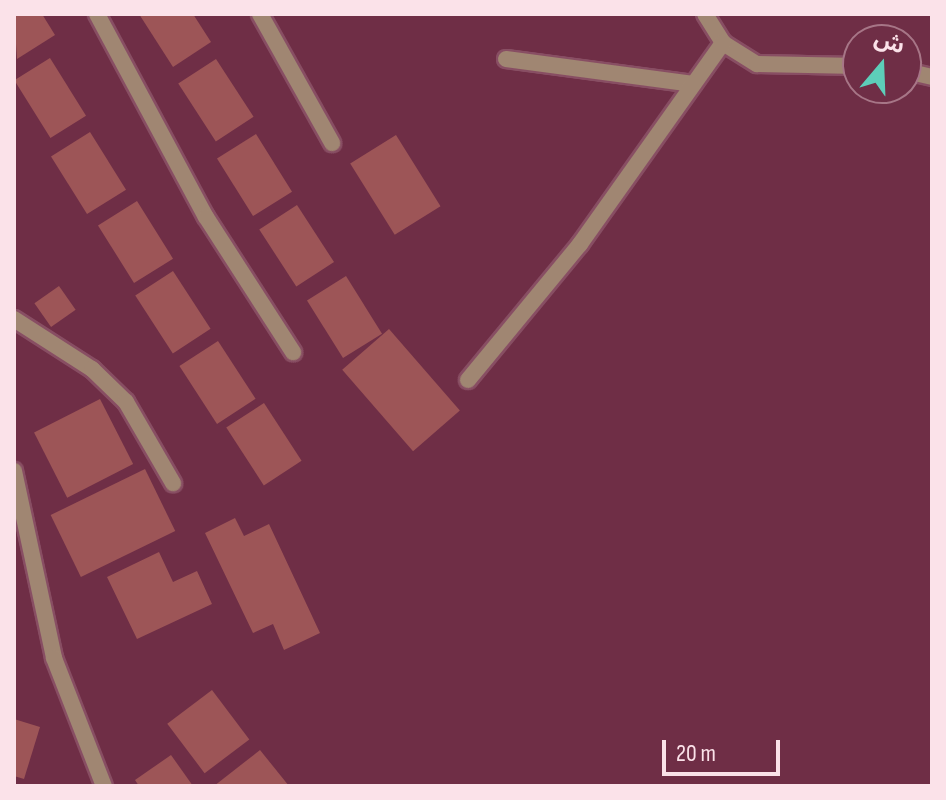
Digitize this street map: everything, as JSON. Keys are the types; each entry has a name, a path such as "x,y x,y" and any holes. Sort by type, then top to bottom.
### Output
{"street":[{"path":"97,14 206,217 293,352"},
{"path":"260,14 332,143"},
{"path":"705,14 723,43 757,64 842,66"},
{"path":"468,380 580,244 723,43"},
{"path":"506,59 693,84"},
{"path":"14,319 92,369 126,402 173,483"},
{"path":"14,471 54,658 104,786"}],"building":[{"path":"14,14 42,14 55,35 17,59"},
{"path":"139,14 193,14 211,42 173,67"},
{"path":"50,58 86,116 50,138 14,80"},
{"path":"216,59 254,117 216,141 178,84"},
{"path":"90,132 126,190 87,214 51,156"},
{"path":"256,134 292,192 253,216 217,158"},
{"path":"396,135 441,206 395,235 350,164"},
{"path":"137,201 173,259 134,283 98,225"},
{"path":"297,205 334,262 296,287 259,230"},
{"path":"173,271 211,329 173,353 135,296"},
{"path":"346,276 382,334 343,358 307,300"},
{"path":"59,286 76,310 51,327 34,303"},
{"path":"389,329 460,411 413,451 342,370"},
{"path":"218,341 256,399 217,424 179,366"},
{"path":"100,399 133,464 67,498 34,433"},
{"path":"264,403 302,461 264,485 226,428"},
{"path":"145,469 175,531 81,577 51,515"},
{"path":"235,518 244,536 269,524 320,633 284,650 273,624 253,633 205,533"},
{"path":"159,552 173,582 197,571 212,604 137,639 107,577"},
{"path":"212,690 249,740 205,773 167,724"},
{"path":"14,719 40,727 24,779 14,776"},
{"path":"260,750 289,786 214,786"},
{"path":"171,755 193,786 139,786 135,780"}]}
